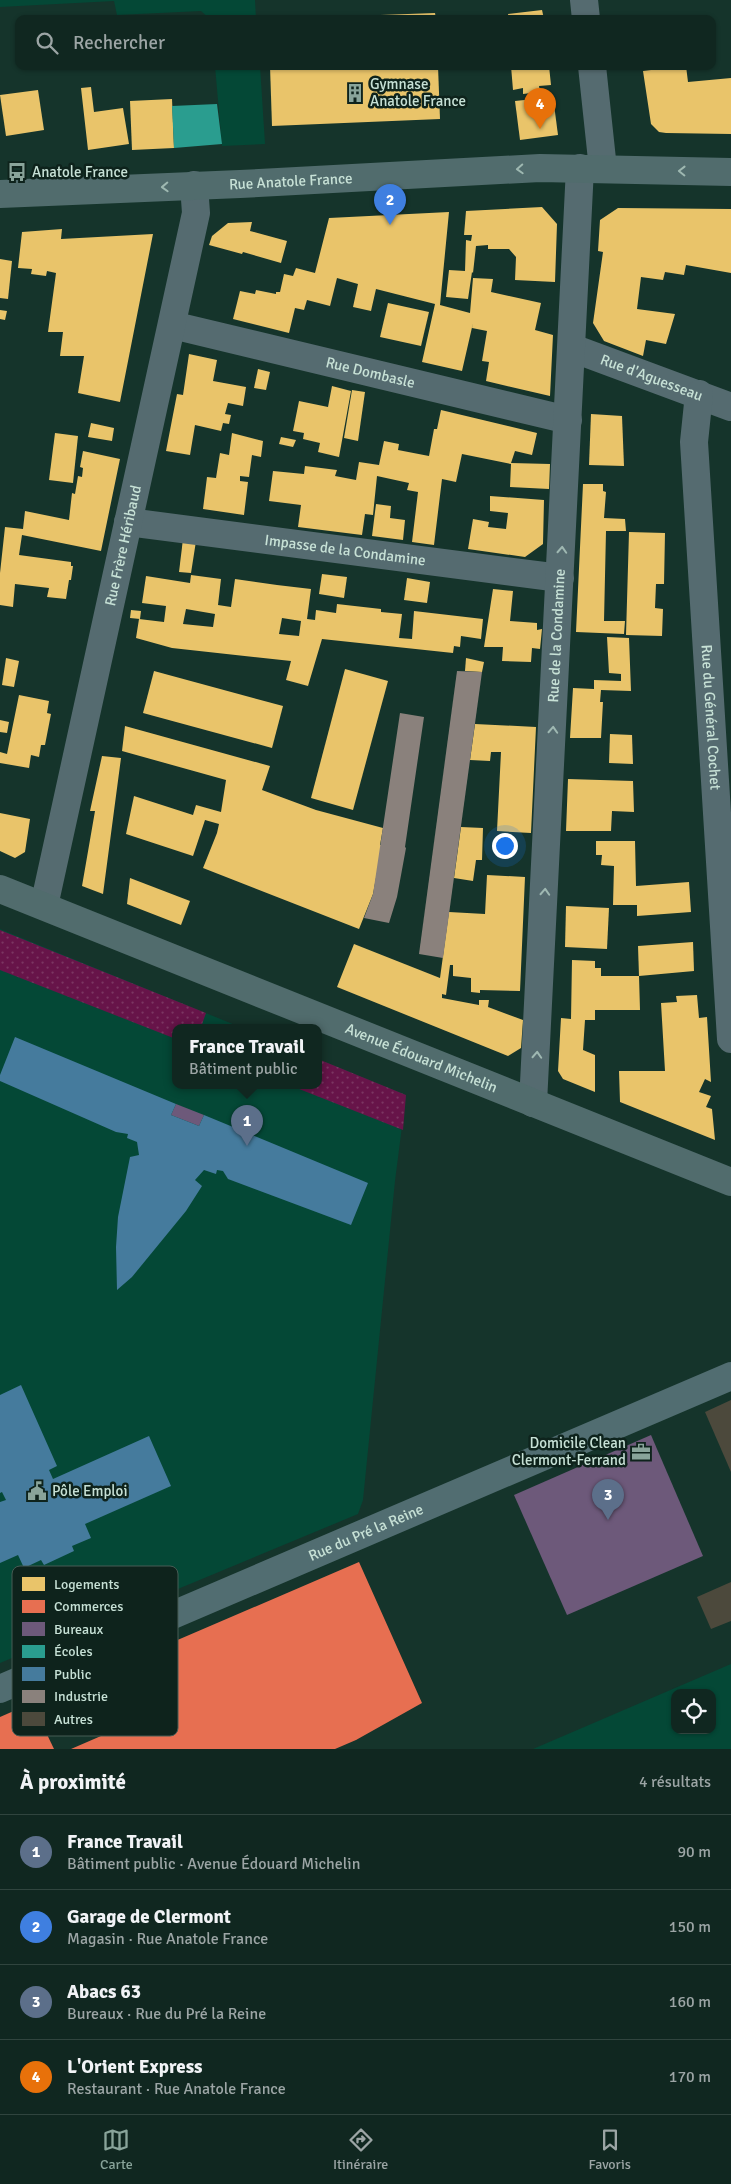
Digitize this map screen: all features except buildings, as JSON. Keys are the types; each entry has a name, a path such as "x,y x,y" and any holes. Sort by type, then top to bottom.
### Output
{"main road":[{"name":"Rue Anatole France","path":"0,194 540,168 731,172"},
{"name":"Avenue Édouard Michelin","path":"0,889 731,1182"},
{"name":"Rue du Pré la Reine","path":"178,1613 731,1376"},
{"name":"Rue du Pré la Reine","path":"0,1689 12,1684"}],"street":[{"path":"584,0 586,15"},
{"name":"Rue de la Condamine","path":"533,1103 572,348 591,169 592,70"},
{"name":"Rue Frère Héribaud","path":"44,906 196,213 194,186"},
{"name":"Rue Dombasle","path":"172,325 568,420"},
{"name":"Rue d'Aguesseau","path":"572,348 731,406"},
{"name":"Rue du Général Cochet","path":"700,394 694,442 731,1039"},
{"name":"Impasse de la Condamine","path":"128,522 560,578"}],"shaded area":[{"path":"0,0 255,0 256,15 206,15 201,11 117,15 114,1 0,7"},
{"path":"215,70 260,70 265,144 222,146"},
{"path":"0,929 233,1024 172,1024 172,1089 322,1089 322,1061 406,1095 395,1181 363,1500 358,1514 178,1589 178,1566 12,1566 12,1658 0,1663"},
{"path":"0,930 206,1013 202,1024 172,1024 172,1037 0,970"},
{"path":"322,1061 406,1095 403,1130 299,1089 322,1089"},
{"path":"731,1664 731,1749 533,1749 671,1690 671,1734 716,1734 716,1689 673,1689"}],"place":[{"name":"Gymnase Anatole France","path":"355,93"},
{"name":"L'Orient Express","path":"540,129"},
{"name":"Anatole France","path":"17,172"},
{"name":"Garage de Clermont","path":"390,225"},
{"name":"France Travail","path":"247,1146"},
{"name":"Domicile Clean Clermont-Ferrand","path":"641,1452"},
{"name":"Pôle Emploi","path":"37,1491"},
{"name":"Abacs 63","path":"608,1520"}]}
